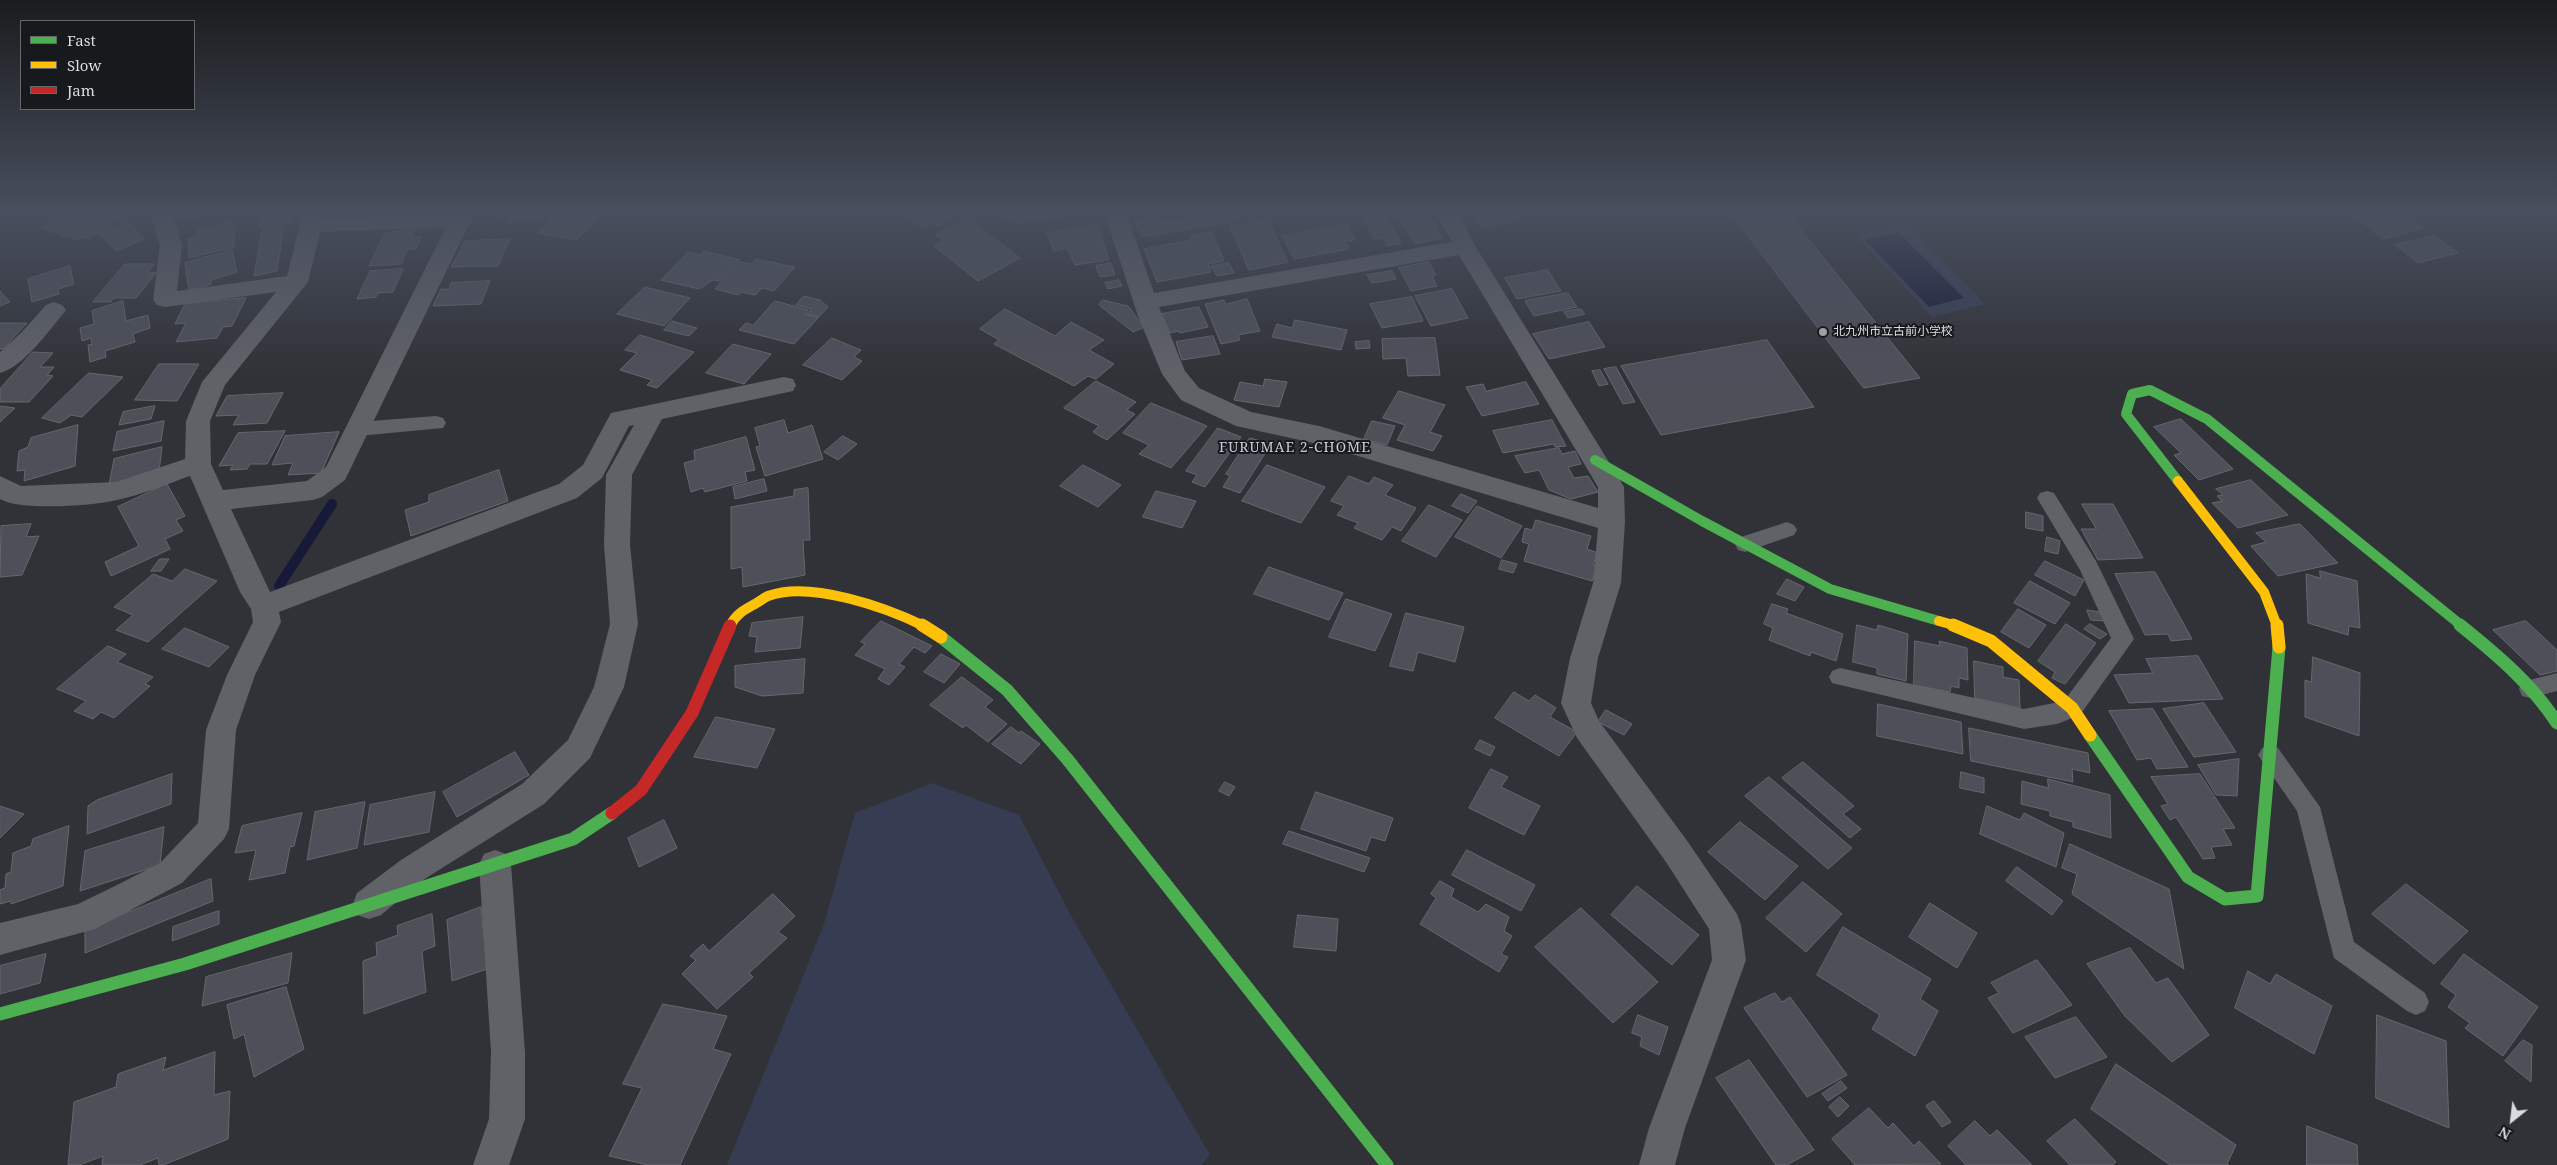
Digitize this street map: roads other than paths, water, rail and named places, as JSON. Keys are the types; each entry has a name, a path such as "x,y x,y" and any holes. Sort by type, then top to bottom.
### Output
{"street":[{"path":"169,266 165,300 297,282"},
{"path":"0,939 83,918 126,897 171,873 213,829 221,730 241,675 267,622 264,606 254,592 198,464 198,421 214,382 297,282 301,266"},
{"path":"214,501 313,490 336,473 437,266"},
{"path":"1134,266 1174,374 1190,394 1215,408 1245,420 1319,435 1612,522"},
{"path":"1146,302 1353,266"},
{"path":"1477,266 1611,487 1612,522 1607,583 1584,658 1576,703 1588,729 1677,852 1725,925 1729,960 1667,1128 1657,1165"},
{"path":"0,365 29,339 54,310"},
{"path":"264,606 568,491 593,471 620,419 784,385"},
{"path":"1595,460 1745,544 1830,588 1895,610 1960,627 1990,641 2072,708 2188,877 2225,899 2257,896 2278,672 2279,630 2264,592 2126,414 2132,394 2150,390 2207,419 2500,657 2548,709 2557,723"},
{"path":"369,904 412,870 534,794 579,748 609,687 624,624 617,545 619,475 654,411"},
{"path":"3,496 73,495 117,491 198,464"},
{"path":"0,1014 185,964 572,839 605,819 641,790 692,714 736,613 772,595 818,593 867,602 930,628 1007,690 1068,760 1387,1165"},
{"path":"491,1165 507,1119 508,1052 495,864"}],"lane":[{"path":"358,429 436,423"},
{"path":"1840,677 2024,719 2057,714 2072,708 2123,639 2089,567 2047,498"},
{"path":"1745,544 1786,530"},
{"path":"2530,689 2557,682"},
{"path":"2270,755 2308,807 2343,949 2416,1002"}],"waterway":[{"path":"279,586 332,504"}],"place":[{"name":"北九州市立古前小学校","path":"1823,332"}],"district":[{"name":"FURUMAE 2-CHOME","path":"1295,448"}]}
